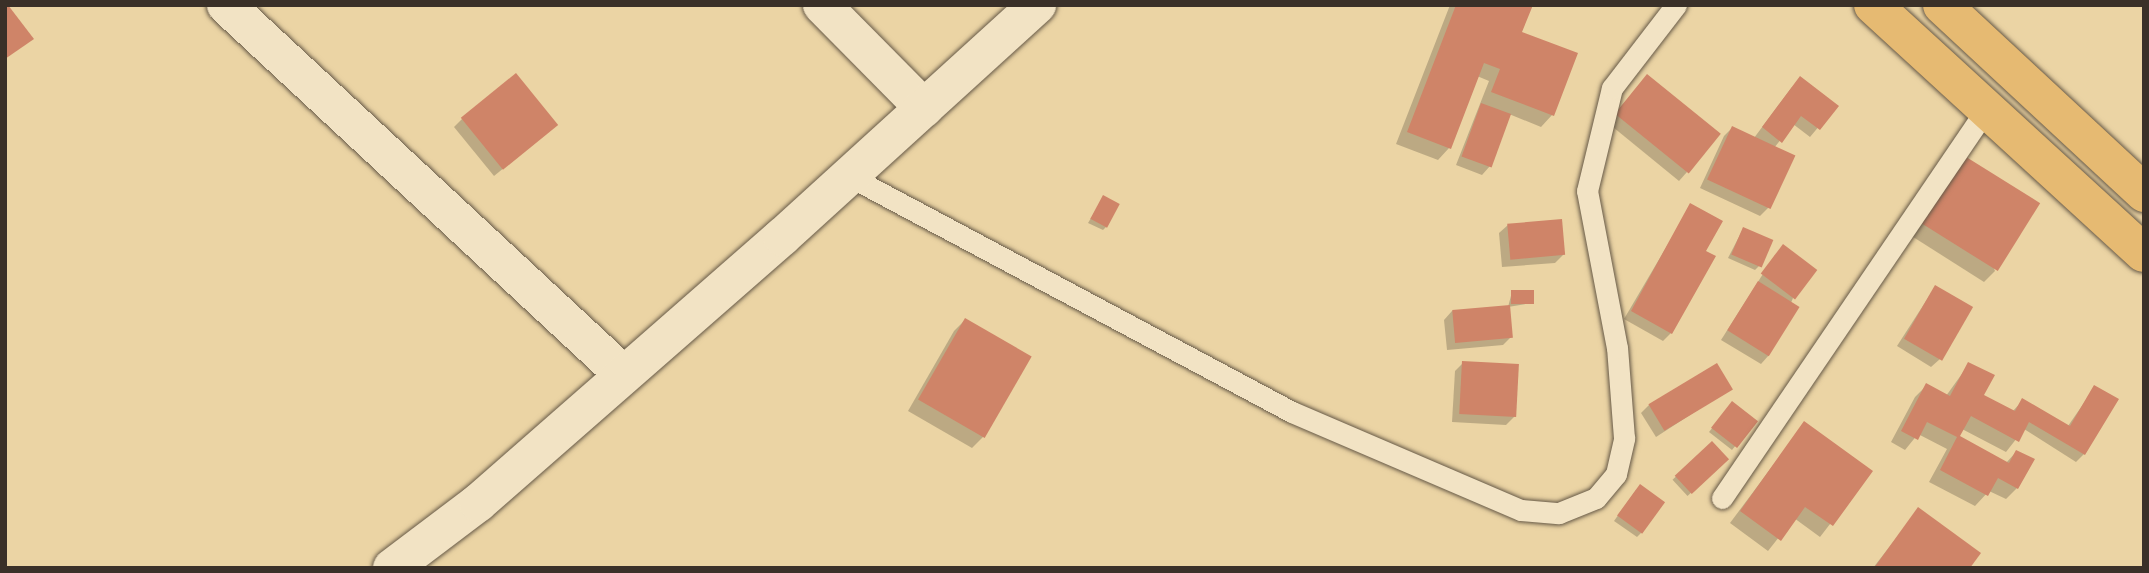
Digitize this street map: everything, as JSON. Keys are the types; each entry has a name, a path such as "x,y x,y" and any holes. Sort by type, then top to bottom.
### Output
{"highway":[{"path":"1873,5 2144,253"},
{"path":"1942,5 2144,193"}],"street":[{"path":"226,5 624,375"},
{"path":"822,5 924,108"},
{"path":"392,568 478,503 849,176 1037,5"}],"lane":[{"path":"849,176 1292,412 1521,510 1559,513 1596,498 1616,474 1624,439 1617,348 1587,191 1612,88 1676,5"},
{"path":"1722,498 1986,108"}],"building":[{"path":"8,5 34,39 5,59 5,7"},
{"path":"1456,5 1533,5 1522,32 1578,53 1554,116 1491,92 1500,69 1484,63 1451,149 1407,132"},
{"path":"516,73 558,125 503,170 461,118"},
{"path":"1647,74 1721,134 1689,173 1615,114"},
{"path":"1800,76 1839,106 1820,130 1801,116 1782,143 1762,127"},
{"path":"1481,103 1511,114 1492,168 1462,157"},
{"path":"1732,126 1795,156 1771,209 1707,179"},
{"path":"1963,155 2040,203 1998,271 1921,223"},
{"path":"1103,195 1120,204 1107,228 1090,219"},
{"path":"1690,203 1723,221 1706,251 1716,256 1672,334 1631,311"},
{"path":"1562,219 1565,255 1510,260 1507,224"},
{"path":"1743,227 1773,240 1762,268 1731,255"},
{"path":"1783,244 1817,270 1795,299 1761,274"},
{"path":"1758,281 1800,307 1769,356 1727,330"},
{"path":"1935,285 1973,307 1942,361 1904,339"},
{"path":"1511,290 1534,290 1534,304 1511,304"},
{"path":"1510,305 1513,338 1455,343 1452,310"},
{"path":"965,318 1032,356 985,438 918,399"},
{"path":"1462,361 1519,364 1516,417 1459,414"},
{"path":"1968,362 1995,375 1984,395 2015,411 2022,398 2070,426 2094,385 2119,399 2085,455 2029,422 2019,442 1971,416 1960,436 2009,463 2016,450 2035,459 2018,489 1998,478 1988,496 1940,470 1957,437 1927,422 1918,440 1901,431 1926,383 1950,396"},
{"path":"1717,363 1733,390 1664,431 1648,404"},
{"path":"1732,401 1758,421 1737,448 1711,428"},
{"path":"1804,421 1873,471 1833,526 1805,507 1781,541 1740,511"},
{"path":"1712,441 1729,459 1692,494 1675,476"},
{"path":"1640,484 1665,502 1642,534 1617,516"},
{"path":"1918,507 1981,553 1970,568 1874,568"}]}
